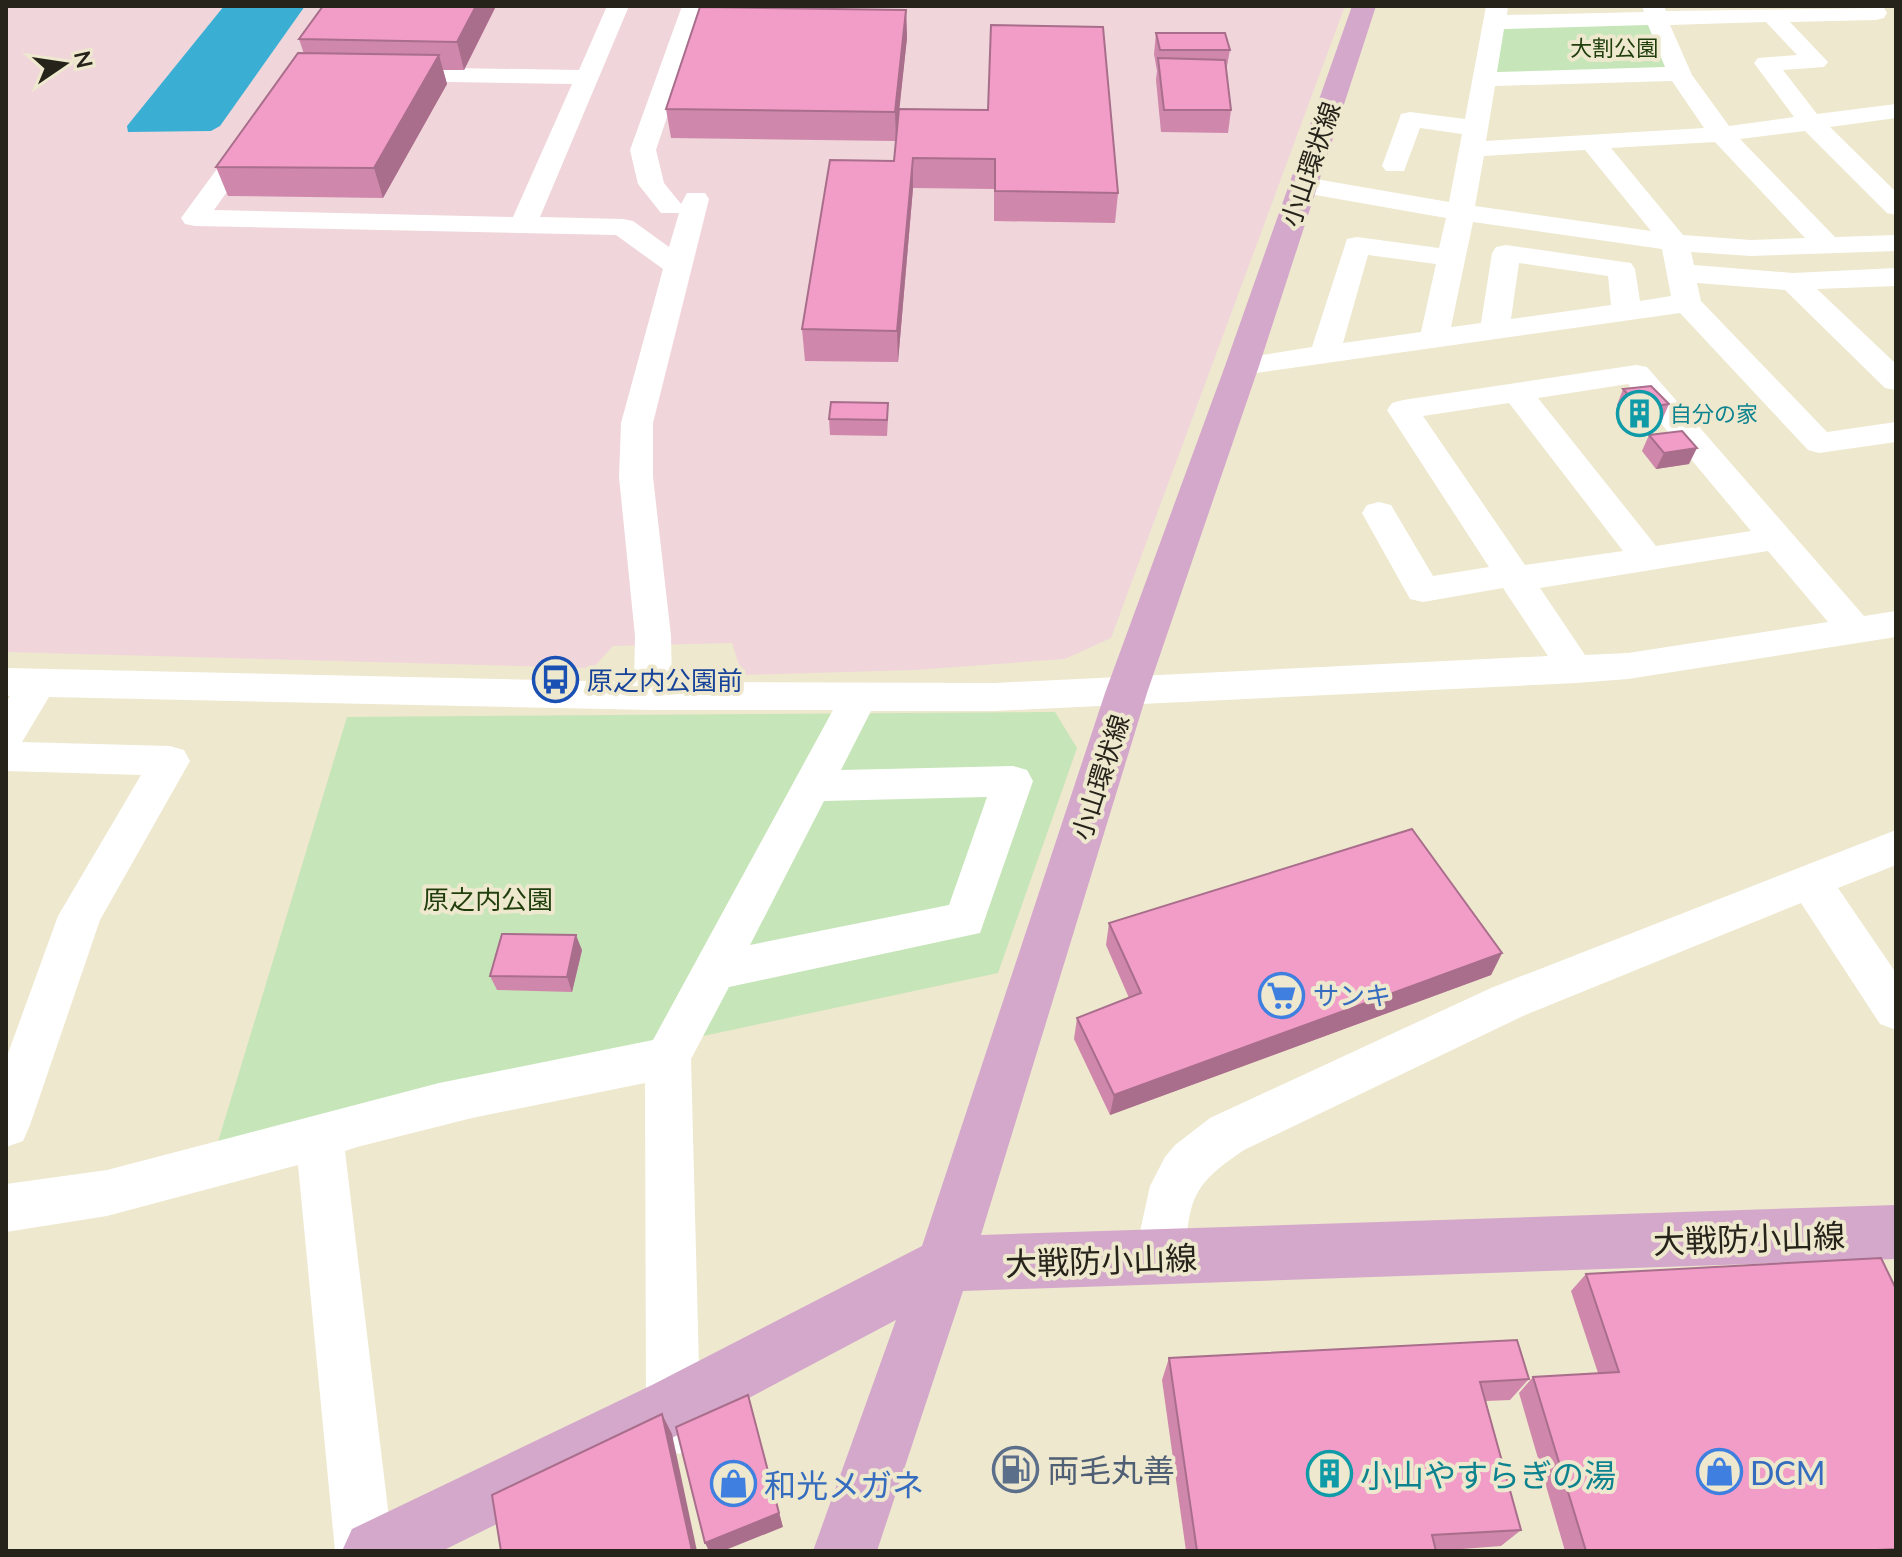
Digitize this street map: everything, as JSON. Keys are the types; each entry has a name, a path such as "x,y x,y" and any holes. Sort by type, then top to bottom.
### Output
{"main road":[{"name":"小山環状線","path":"845,1551 944,1264 1126,693 1242,366 1364,6"},
{"name":"大戦防小山線","path":"374,1551 673,1406 944,1264 1896,1232"}],"street":[{"path":"524,223 618,6"},
{"path":"670,207 651,184 643,150 693,6"},
{"path":"1434,339 1461,212 1496,14 1655,12 1772,16 1872,10 1896,34"},
{"path":"1655,12 1678,74 1723,134 1829,247"},
{"path":"1772,16 1816,62 1766,63 1811,123 1896,207"},
{"path":"374,73 587,77"},
{"path":"1485,79 1678,74"},
{"path":"1395,166 1410,119 1474,138 1592,142 1723,134 1896,111"},
{"path":"264,121 195,218 623,227 696,199 637,423 636,477 653,636 653,696"},
{"path":"1592,142 1675,243 1687,303 1819,443 1890,439"},
{"path":"1304,185 1461,212 1675,243 1751,248 1896,243"},
{"path":"623,227 678,266"},
{"path":"1325,354 1357,245 1451,258"},
{"path":"1495,330 1506,253 1621,269 1627,312"},
{"path":"1567,320 1573,263"},
{"path":"1681,273 1793,282 1896,277"},
{"path":"1793,282 1896,381"},
{"path":"1242,366 1687,303"},
{"path":"1576,670 1403,410 1636,374 1856,631"},
{"path":"1517,392 1648,559"},
{"path":"1379,513 1423,590 1512,575 1528,578 1777,538"},
{"path":"6,735 22,683 653,696 1126,693 1628,666 1896,624"},
{"path":"690,1469 673,1406 668,1058 859,697"},
{"path":"6,756 170,761 80,916 6,1125"},
{"path":"714,971 965,920 1013,781 812,786"},
{"path":"1160,1259 1175,1181 1193,1156 1227,1134 1507,1002 1688,927 1811,883 1896,847"},
{"path":"1811,883 1879,957 1896,1010"},
{"path":"6,1208 46,1205 167,1178 409,1111 668,1058"},
{"path":"319,1136 364,1551"}],"shaded area":[{"path":"6,6 1345,6 1111,638 1065,659 915,670 742,675 732,643 613,646 593,668 6,652"}],"green space":[{"name":"大割公園","path":"1653,20 1672,72 1490,77 1498,23"},
{"name":"原之内公園","path":"1055,712 1077,748 998,973 666,1044 214,1155 347,717"}],"water":[{"path":"224,6 305,6 220,126 211,131 128,132 127,126"}],"building":[{"path":"323,6 476,6 457,42 299,39"},
{"path":"700,7 906,10 895,112 666,109"},
{"path":"991,25 1103,27 1118,193 995,191 995,159 913,158 897,331 802,329 830,160 894,161 899,109 988,110"},
{"path":"1156,33 1225,33 1230,50 1160,50"},
{"path":"298,53 439,55 374,168 216,167"},
{"path":"1158,58 1225,60 1231,110 1164,110"},
{"path":"1651,386 1669,404 1640,408 1623,389"},
{"path":"831,402 888,403 887,420 829,419"},
{"path":"1682,431 1697,448 1664,453 1649,435"},
{"name":"サンキ","path":"1412,829 1502,953 1114,1095 1077,1018 1141,993 1109,923"},
{"path":"502,934 576,935 567,977 490,976"},
{"name":"DCM","path":"1881,1258 1896,1289 1896,1549 1586,1551 1533,1377 1619,1372 1586,1274"},
{"name":"小山やすらぎの湯","path":"1517,1340 1529,1379 1480,1382 1521,1530 1432,1535 1436,1551 1197,1551 1169,1358"},
{"name":"和光メガネ","path":"748,1395 779,1513 705,1543 676,1427"},
{"path":"662,1414 692,1551 501,1551 492,1495"}],"place":[{"name":"自分の家","path":"1639,413"},
{"name":"原之内公園前","path":"556,680"},
{"name":"サンキ","path":"1282,995"},
{"name":"両毛丸善","path":"1016,1469"},
{"name":"DCM","path":"1719,1472"},
{"name":"小山やすらぎの湯","path":"1329,1474"},
{"name":"和光メガネ","path":"733,1484"}]}
